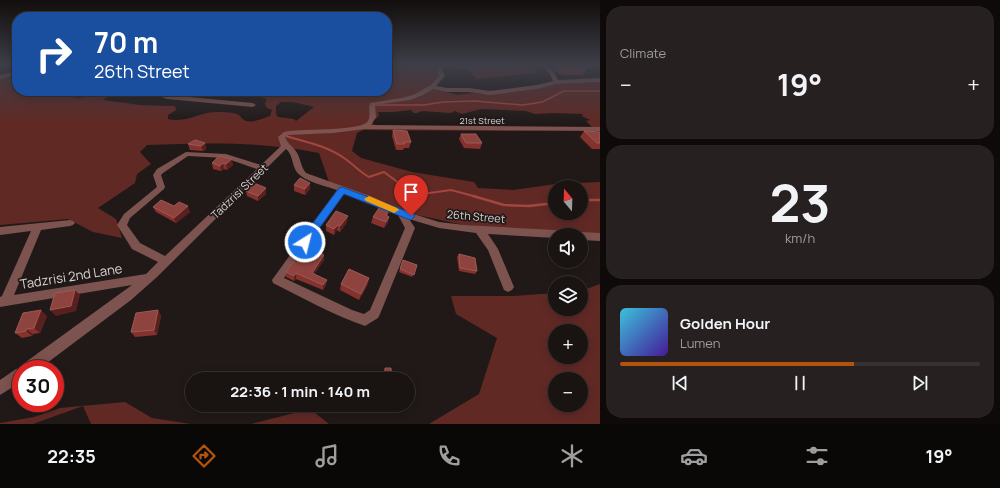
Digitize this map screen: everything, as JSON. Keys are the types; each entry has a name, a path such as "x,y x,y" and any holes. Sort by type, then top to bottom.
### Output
{"street":[{"path":"406,98 433,87 452,90 497,92 537,88 547,85"},
{"path":"365,127 369,124 373,116 372,104 406,98 423,97 452,90"},
{"path":"161,96 253,105"},
{"name":"21st Street","path":"365,127 600,129"},
{"name":"Tadzrisi Street","path":"40,360 127,296 148,278 285,146 281,137 286,133 333,131 365,127"},
{"name":"26th Street","path":"285,146 294,152 297,169 303,175 401,213 439,224 480,230 548,234"},
{"path":"165,261 136,246 122,225 127,216 161,187 157,175 160,170 186,154 226,156 263,168"},
{"path":"342,190 277,280 350,315 366,320 374,314 410,228 401,213"},
{"path":"0,231 70,223"},
{"path":"3,302 37,227"},
{"path":"480,230 486,235 491,245 508,287"},
{"path":"588,236 600,237"},
{"name":"Tadzrisi 2nd Lane","path":"3,302 148,278"},
{"path":"0,388 12,380"}],"shaded area":[{"path":"0,85 12,85 12,96 69,96 80,98 85,96 109,96 103,100 140,105 175,106 176,110 168,115 168,119 175,120 188,119 210,112 228,112 239,115 245,121 255,121 270,116 272,110 266,107 265,103 267,100 260,96 392,96 392,85 436,85 433,89 458,95 473,93 485,94 517,92 552,85 600,85 600,130 363,130 357,133 352,151 361,158 412,172 474,182 478,188 513,190 548,185 548,220 588,220 588,183 600,182 600,236 588,235 588,228 548,228 548,232 464,225 408,213 329,182 319,153 276,146 233,144 147,145 140,152 151,164 137,174 135,183 98,208 116,219 122,238 93,232 68,219 0,225","holes":["281,102 293,102 314,107 296,121 294,119 278,117 276,114 276,106","481,109 526,111 535,114 583,114 582,116 590,120 586,121 592,127 377,126 373,124 373,121 379,116 378,112 411,110 414,113 422,111 450,113 455,111 462,114"]},
{"path":"600,284 600,424 429,424 479,394 497,338 456,314 451,296 514,296 548,294 548,316 588,316 588,288"},
{"path":"125,402 152,418 191,424 91,424 83,406 33,424 0,424 34,417 48,412 64,412 64,408"},
{"path":"298,412 314,412 329,424 251,424"}],"building":[{"path":"393,130 407,131 411,142 397,144"},
{"path":"584,131 600,132 600,143 597,143"},
{"path":"461,134 476,134 482,143 466,143"},
{"path":"195,140 205,143 201,146 188,144"},
{"path":"219,156 232,159 226,164 223,163 220,166 212,163"},
{"path":"300,178 310,183 305,189 294,185"},
{"path":"254,183 266,188 258,196 246,191"},
{"path":"161,200 174,206 179,202 188,206 174,218 153,207"},
{"path":"381,205 390,209 386,215 389,217 386,222 373,217"},
{"path":"336,211 348,216 340,226 338,225 334,229 326,225"},
{"path":"308,247 324,255 312,273 327,280 323,285 296,273 294,276 286,272 293,262 296,263"},
{"path":"459,254 475,258 477,271 460,268"},
{"path":"403,260 417,265 414,275 400,269"},
{"path":"349,269 369,278 361,294 341,284"},
{"path":"75,290 71,306 50,310 55,293"},
{"path":"41,310 34,328 15,333 23,313"},
{"path":"158,310 154,330 131,332 136,313"},
{"path":"385,368 391,368 391,372 385,372"}],"waterway":[{"path":"375,105 424,105 443,102 475,101 523,105 542,102 564,91 600,91"},
{"path":"286,136 331,150 369,177 384,172 415,195 451,190 477,197"},
{"path":"473,196 504,205 529,206 548,204"},
{"path":"588,200 600,200"}],"slow traffic":[{"path":"369,199 394,210"}],"route":[{"path":"305,242 342,190 367,198 411,216"}]}
